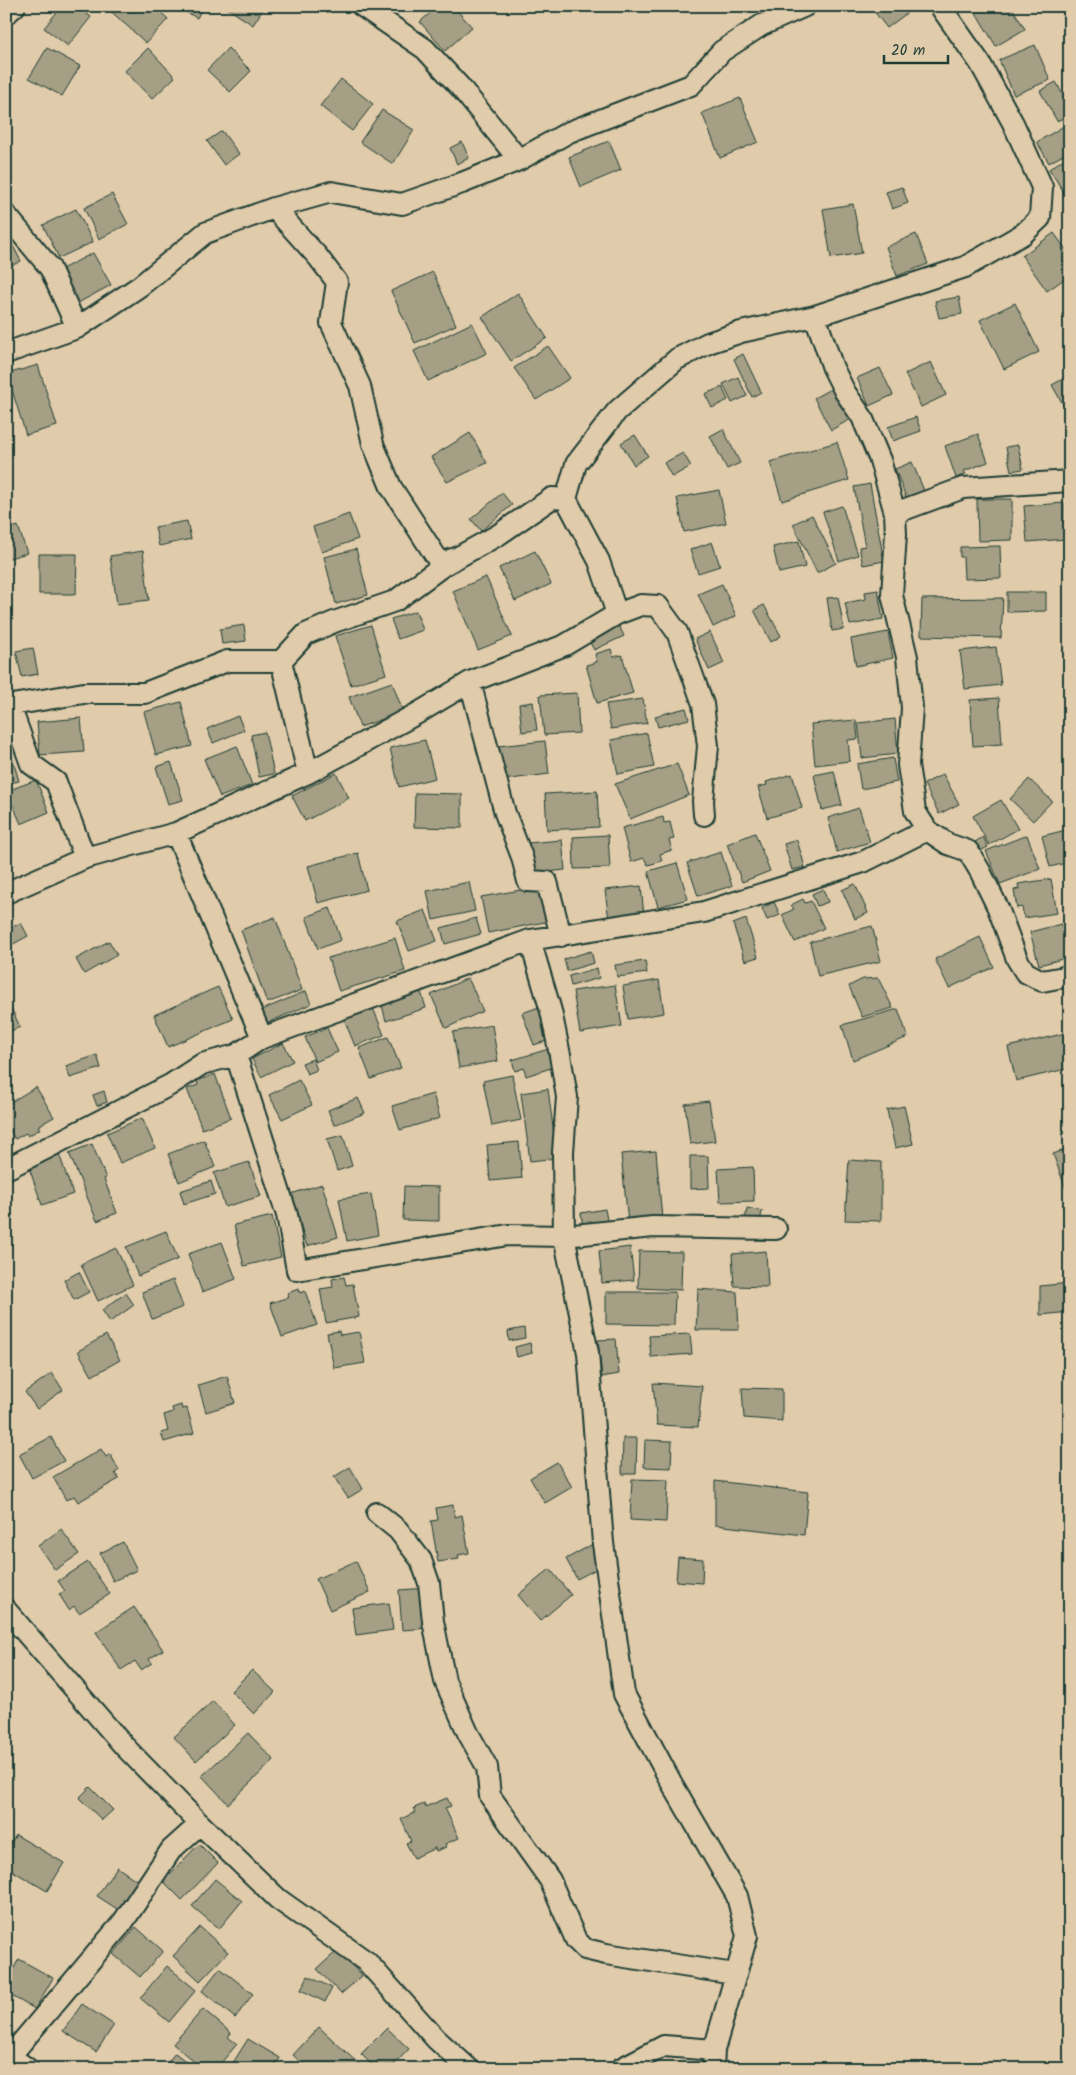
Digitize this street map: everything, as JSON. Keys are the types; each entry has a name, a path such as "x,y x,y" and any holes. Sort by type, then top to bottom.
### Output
{"street":[{"path":"6,14 16,6"},
{"path":"362,6 425,49 461,88 519,160"},
{"path":"6,353 77,328 140,286 205,233 274,208 331,192 402,204 519,160 568,132 691,85 722,51 762,24 805,6"},
{"path":"617,614 599,561 566,499 576,464 617,411 677,359 708,344 741,332 815,316 965,267 1023,234 1040,218 1042,187 1013,123 980,62 940,6"},
{"path":"274,208 318,256 336,282 331,323 360,386 373,444 391,487 442,566"},
{"path":"6,215 50,268 77,328"},
{"path":"815,316 833,368 845,392 862,417 880,460 895,513 896,534 892,596 907,657 911,700 908,765 915,811 927,830 948,844 968,851 987,886 1017,960 1025,972 1042,981 1070,974"},
{"path":"895,513 963,488 1070,481"},
{"path":"85,858 56,782 32,764 8,706 84,693 145,693 227,661 281,661 306,634 334,622 395,601 442,566 498,535 552,498 566,499"},
{"path":"6,894 85,858 176,834 308,773 418,713 470,682 565,645 617,614 641,605 658,606 677,632 704,704 708,746 703,801 704,816"},
{"path":"281,661 308,773"},
{"path":"470,682 505,813 522,857 528,881 547,882 562,936"},
{"path":"6,1169 170,1085 202,1064 236,1055 262,1038 530,940 704,912 730,905 863,862 927,830"},
{"path":"176,834 262,1038"},
{"path":"530,940 551,1011 567,1097 563,1152 564,1236 588,1353 603,1543 624,1694 671,1782 737,1896 747,1936 734,1974 714,2059 664,2046 620,2069"},
{"path":"236,1055 287,1215 297,1270 508,1235 564,1236 652,1227 776,1229"},
{"path":"377,1513 398,1530 420,1560 429,1583 433,1620 446,1681 468,1733 487,1767 490,1796 550,1880 576,1940 585,1949 734,1974"},
{"path":"6,1610 124,1746 200,1824 278,1899 368,1962 436,2039 469,2069"},
{"path":"28,2069 9,2054 122,1922 171,1850 200,1824"}],"building":[{"path":"50,6 77,6 91,17 68,46 44,28 57,12"},
{"path":"105,6 154,6 168,19 146,43"},
{"path":"175,6 203,6 197,18"},
{"path":"224,6 260,6 263,9 253,25"},
{"path":"438,6 453,6 472,27 445,51 420,22"},
{"path":"870,6 915,6 915,7 887,28"},
{"path":"988,6 1011,6 1025,29 996,46 976,13"},
{"path":"1035,45 1050,80 1014,95 999,60"},
{"path":"47,48 80,66 62,96 29,78"},
{"path":"148,48 175,77 152,99 125,71"},
{"path":"228,48 251,71 230,92 207,70"},
{"path":"341,79 373,104 352,131 320,106"},
{"path":"1056,82 1070,108 1070,115 1057,121 1040,91"},
{"path":"740,98 758,142 720,158 702,113"},
{"path":"382,110 414,130 393,164 360,142"},
{"path":"1069,123 1070,151 1049,163 1037,142"},
{"path":"222,131 239,154 224,165 207,141"},
{"path":"609,141 621,170 581,187 569,157"},
{"path":"462,142 469,158 457,164 450,148"},
{"path":"1070,155 1070,201 1049,169"},
{"path":"902,187 908,203 892,209 886,192"},
{"path":"112,194 128,224 99,239 84,208"},
{"path":"853,204 862,253 831,258 823,209"},
{"path":"76,209 93,242 59,258 43,225"},
{"path":"6,233 21,261 7,268 6,266"},
{"path":"1054,233 1070,255 1070,275 1047,291 1022,256"},
{"path":"916,234 928,264 897,276 886,247"},
{"path":"93,253 111,285 78,303 60,270"},
{"path":"433,272 456,325 415,343 391,291"},
{"path":"518,293 547,338 511,361 482,317"},
{"path":"959,297 962,314 939,318 935,301"},
{"path":"1015,303 1039,352 1004,369 980,320"},
{"path":"472,323 487,353 428,381 414,351"},
{"path":"548,346 570,378 536,400 514,368"},
{"path":"743,354 761,392 752,397 734,359"},
{"path":"931,362 946,395 921,407 905,374"},
{"path":"38,365 57,426 26,435 7,374"},
{"path":"880,368 893,395 869,406 857,378"},
{"path":"1070,375 1070,415 1069,415 1052,385"},
{"path":"738,377 747,396 732,403 723,384"},
{"path":"722,387 728,400 712,408 705,394"},
{"path":"834,387 851,419 831,430 814,398"},
{"path":"916,417 921,431 893,441 888,427"},
{"path":"723,429 740,463 727,469 710,436"},
{"path":"470,433 487,463 447,482 431,457"},
{"path":"978,434 988,462 964,471 966,474 956,478 945,446"},
{"path":"635,435 648,456 634,465 621,443"},
{"path":"837,442 849,480 782,501 770,462"},
{"path":"1018,445 1023,469 1011,471 1006,447"},
{"path":"683,453 691,466 672,477 664,463"},
{"path":"912,462 925,493 907,500 895,469"},
{"path":"870,484 884,561 863,565 859,547 865,546 854,487"},
{"path":"719,490 726,523 684,532 677,498"},
{"path":"502,493 512,505 481,531 471,519"},
{"path":"977,499 1012,499 1012,540 978,541"},
{"path":"1064,503 1067,539 1027,542 1024,506"},
{"path":"842,506 858,555 839,561 823,512"},
{"path":"349,514 358,539 322,552 313,527"},
{"path":"812,515 836,563 817,573 793,524"},
{"path":"187,521 191,539 159,546 155,527"},
{"path":"18,526 27,553 6,559 6,530"},
{"path":"799,541 805,567 779,573 773,547"},
{"path":"712,542 720,566 698,573 690,550"},
{"path":"1000,546 1001,578 964,579 963,557 960,557 960,547"},
{"path":"356,549 368,595 336,604 324,557"},
{"path":"143,551 149,600 117,604 110,556"},
{"path":"535,551 551,584 515,601 499,568"},
{"path":"39,554 77,554 76,594 39,594"},
{"path":"486,577 512,636 478,650 453,591"},
{"path":"722,584 736,616 713,627 698,594"},
{"path":"878,590 883,619 850,625 845,603 866,599 865,592"},
{"path":"1007,592 1046,592 1046,611 1007,612"},
{"path":"838,597 844,629 832,631 827,598"},
{"path":"1003,598 1001,638 921,636 922,599"},
{"path":"764,605 781,636 771,642 754,610"},
{"path":"416,611 423,630 398,639 391,619"},
{"path":"618,624 624,636 594,650 588,639"},
{"path":"244,625 246,641 222,644 220,629"},
{"path":"371,625 386,674 351,685 335,636"},
{"path":"710,632 724,663 709,670 695,639"},
{"path":"888,632 893,658 856,666 851,639"},
{"path":"996,647 1001,685 965,689 960,651"},
{"path":"33,648 38,674 22,677 16,651"},
{"path":"611,649 613,657 622,655 633,693 597,703 586,665 597,662 595,654"},
{"path":"392,682 403,712 360,727 349,697"},
{"path":"577,693 579,733 544,735 540,695"},
{"path":"999,698 1002,744 973,746 970,700"},
{"path":"643,699 647,723 611,729 606,704"},
{"path":"181,702 192,746 156,755 144,712"},
{"path":"533,702 537,730 522,732 519,704"},
{"path":"686,708 689,719 658,727 655,716"},
{"path":"238,716 244,730 213,743 207,729"},
{"path":"81,718 84,752 40,755 37,722"},
{"path":"895,719 898,754 862,758 858,723"},
{"path":"856,720 858,739 848,740 850,761 815,765 811,724"},
{"path":"265,732 274,774 259,777 251,735"},
{"path":"647,733 654,767 618,774 611,740"},
{"path":"425,740 435,778 399,787 390,748"},
{"path":"545,741 549,774 503,780 498,746"},
{"path":"237,746 252,785 220,797 204,759"},
{"path":"10,750 19,781 6,784 6,751"},
{"path":"893,758 897,782 861,789 857,764"},
{"path":"171,762 183,800 168,804 156,767"},
{"path":"677,764 689,795 630,819 615,784"},
{"path":"834,771 842,805 822,810 814,775"},
{"path":"336,773 349,798 305,821 292,796"},
{"path":"792,774 802,808 767,818 758,787 767,785 766,782"},
{"path":"943,774 959,804 939,814 924,784"},
{"path":"1029,779 1052,801 1033,821 1010,799"},
{"path":"36,780 49,812 21,824 7,791"},
{"path":"597,791 599,827 547,830 545,794"},
{"path":"415,793 462,794 462,828 414,827"},
{"path":"1001,800 1018,829 989,845 973,816"},
{"path":"859,808 870,842 837,852 828,818"},
{"path":"663,817 664,823 670,822 674,839 669,840 672,850 660,854 662,861 648,865 644,858 631,862 622,828"},
{"path":"1070,829 1070,862 1050,867 1042,836"},
{"path":"755,833 770,871 742,882 727,844"},
{"path":"608,835 610,868 574,869 573,837"},
{"path":"1027,835 1040,869 1000,884 986,851"},
{"path":"983,837 988,847 980,851 975,842"},
{"path":"562,840 565,870 531,874 528,843"},
{"path":"797,840 805,867 792,870 784,844"},
{"path":"721,852 732,886 698,896 687,863"},
{"path":"358,853 367,890 318,903 308,866"},
{"path":"677,863 688,899 658,907 648,871"},
{"path":"1051,879 1057,913 1024,918 1022,907 1017,908 1014,890 1019,889 1018,884"},
{"path":"469,882 475,911 433,920 427,891"},
{"path":"855,884 868,913 855,919 842,890"},
{"path":"543,886 550,921 488,933 481,897"},
{"path":"641,886 644,916 609,920 605,890"},
{"path":"823,889 828,902 817,906 812,894"},
{"path":"803,899 805,903 811,901 824,928 795,942 782,915 794,909 791,905"},
{"path":"774,902 780,915 767,920 762,908"},
{"path":"330,908 341,940 318,949 306,917"},
{"path":"425,910 437,941 409,951 397,921"},
{"path":"275,917 302,990 267,1003 241,930"},
{"path":"476,918 481,934 445,944 441,928"},
{"path":"746,919 758,957 745,961 733,924"},
{"path":"21,923 28,936 6,948 6,930"},
{"path":"1061,924 1070,957 1039,965 1030,932"},
{"path":"872,926 881,961 818,976 810,942"},
{"path":"980,937 994,967 949,988 935,959"},
{"path":"395,938 405,971 339,991 328,958"},
{"path":"109,941 117,955 84,974 76,959"},
{"path":"591,951 594,963 567,971 564,959"},
{"path":"645,961 647,973 617,977 615,965"},
{"path":"597,968 599,978 571,986 569,976"},
{"path":"468,978 483,1011 446,1028 431,995"},
{"path":"878,978 893,1008 862,1017 849,986 863,979"},
{"path":"659,980 664,1013 628,1019 623,986"},
{"path":"615,985 622,1026 580,1033 573,991"},
{"path":"218,987 233,1019 168,1047 154,1015"},
{"path":"306,991 311,1004 267,1023 262,1010"},
{"path":"421,992 426,1008 386,1021 382,1005"},
{"path":"6,997 20,1027 6,1033"},
{"path":"539,1007 552,1039 534,1045 522,1013"},
{"path":"373,1008 384,1035 355,1046 344,1019"},
{"path":"898,1009 908,1037 853,1060 842,1025"},
{"path":"492,1025 498,1061 459,1068 453,1032"},
{"path":"327,1028 338,1052 315,1062 305,1037"},
{"path":"1070,1032 1070,1068 1016,1081 1008,1047"},
{"path":"388,1037 401,1068 371,1079 359,1048"},
{"path":"283,1043 293,1061 261,1077 252,1059"},
{"path":"552,1048 557,1066 526,1076 524,1068 515,1071 512,1060"},
{"path":"97,1055 101,1068 70,1078 66,1066"},
{"path":"313,1059 317,1070 307,1074 302,1063"},
{"path":"215,1074 231,1118 202,1129 187,1089 198,1085 197,1081"},
{"path":"512,1075 521,1120 492,1126 483,1081"},
{"path":"299,1080 312,1105 282,1119 269,1095"},
{"path":"36,1087 54,1117 38,1126 40,1129 28,1136 26,1133 15,1139 6,1124 6,1105"},
{"path":"548,1089 557,1158 530,1161 521,1093"},
{"path":"104,1091 107,1102 97,1106 93,1095"},
{"path":"433,1094 440,1118 400,1130 392,1106"},
{"path":"358,1098 365,1113 334,1125 328,1110"},
{"path":"709,1101 715,1141 690,1144 685,1104"},
{"path":"904,1106 913,1144 895,1148 887,1110"},
{"path":"142,1118 155,1148 120,1163 107,1133"},
{"path":"343,1135 352,1166 337,1171 327,1139"},
{"path":"204,1140 215,1167 179,1182 168,1154"},
{"path":"519,1142 522,1178 490,1181 487,1145"},
{"path":"92,1144 106,1178 104,1179 117,1213 97,1221 69,1153"},
{"path":"1070,1148 1070,1196 1069,1197 1053,1154"},
{"path":"58,1151 73,1194 42,1205 27,1162"},
{"path":"656,1151 662,1219 628,1222 621,1154"},
{"path":"690,1156 708,1156 709,1188 690,1189"},
{"path":"849,1160 881,1162 881,1221 845,1220"},
{"path":"249,1162 261,1196 225,1207 214,1173"},
{"path":"753,1167 754,1201 720,1202 718,1169"},
{"path":"211,1181 215,1194 184,1204 180,1191"},
{"path":"322,1184 338,1237 307,1246 291,1194"},
{"path":"404,1186 439,1187 439,1221 403,1220"},
{"path":"371,1194 378,1235 347,1241 339,1199"},
{"path":"747,1208 762,1211 760,1223 745,1221"},
{"path":"605,1209 608,1225 583,1228 581,1213"},
{"path":"272,1216 281,1257 244,1266 234,1225"},
{"path":"166,1231 178,1259 138,1276 126,1247"},
{"path":"222,1242 236,1279 202,1292 188,1254"},
{"path":"630,1247 634,1280 602,1283 599,1251"},
{"path":"116,1248 133,1285 98,1301 81,1264"},
{"path":"639,1251 682,1252 681,1290 638,1288"},
{"path":"766,1251 768,1287 734,1286 732,1254"},
{"path":"79,1272 89,1292 74,1300 64,1280"},
{"path":"344,1277 346,1285 353,1284 359,1317 326,1323 320,1289 333,1287 332,1279"},
{"path":"173,1280 183,1307 152,1319 142,1292"},
{"path":"1070,1283 1070,1312 1040,1315 1040,1286"},
{"path":"299,1289 300,1293 305,1291 317,1325 282,1337 270,1303 289,1297 287,1293"},
{"path":"698,1289 737,1292 739,1330 696,1330"},
{"path":"606,1292 675,1292 674,1325 606,1324"},
{"path":"126,1293 134,1305 110,1322 102,1310"},
{"path":"524,1328 525,1338 509,1341 508,1331"},
{"path":"339,1331 340,1335 359,1332 365,1363 334,1368 327,1333"},
{"path":"690,1334 692,1354 651,1357 649,1336"},
{"path":"106,1335 120,1360 92,1376 78,1351"},
{"path":"616,1339 619,1374 602,1377 598,1340"},
{"path":"530,1343 532,1353 517,1357 515,1347"},
{"path":"52,1373 63,1390 37,1409 25,1392"},
{"path":"227,1376 235,1403 206,1412 198,1385"},
{"path":"653,1383 702,1386 698,1427 657,1425"},
{"path":"742,1388 782,1389 782,1421 744,1418"},
{"path":"181,1405 182,1409 187,1408 194,1433 164,1442 161,1433 168,1431 164,1415 173,1412 172,1408"},
{"path":"51,1437 64,1461 32,1478 19,1454"},
{"path":"623,1438 637,1438 636,1474 622,1474"},
{"path":"645,1440 672,1441 671,1468 644,1467"},
{"path":"101,1449 106,1457 110,1454 119,1470 115,1473 119,1479 78,1502 74,1496 66,1500 53,1477"},
{"path":"557,1462 572,1487 545,1503 530,1478"},
{"path":"350,1467 363,1489 348,1498 334,1477"},
{"path":"632,1479 668,1480 666,1522 630,1520"},
{"path":"715,1481 808,1492 804,1535 715,1525"},
{"path":"453,1505 455,1517 462,1515 469,1553 458,1555 459,1559 438,1562 431,1521 438,1520 436,1508"},
{"path":"61,1529 79,1554 55,1570 38,1546"},
{"path":"123,1542 137,1570 113,1581 100,1553"},
{"path":"591,1545 602,1566 577,1579 566,1559"},
{"path":"678,1557 703,1559 702,1583 676,1581"},
{"path":"356,1561 370,1592 330,1610 316,1579"},
{"path":"88,1562 110,1594 79,1613 74,1606 69,1610 59,1594 65,1591 58,1581"},
{"path":"550,1569 571,1595 540,1621 518,1595"},
{"path":"428,1588 430,1628 402,1630 399,1590"},
{"path":"389,1603 393,1630 356,1635 352,1608"},
{"path":"134,1607 163,1650 149,1659 152,1663 141,1670 135,1661 121,1670 96,1632"},
{"path":"252,1670 275,1692 254,1714 231,1691"},
{"path":"213,1701 235,1725 196,1761 174,1737"},
{"path":"248,1733 274,1760 228,1804 202,1776"},
{"path":"90,1787 113,1810 102,1820 79,1798"},
{"path":"447,1798 451,1806 445,1808 459,1838 445,1844 446,1847 436,1851 435,1848 414,1858 406,1843 411,1841 401,1819 416,1812 414,1808 424,1804 425,1807"},
{"path":"16,1835 64,1863 47,1891 6,1867 6,1851"},
{"path":"199,1844 218,1863 182,1900 163,1881"},
{"path":"117,1867 145,1886 125,1914 97,1896"},
{"path":"215,1879 242,1901 219,1929 192,1906"},
{"path":"136,1927 163,1951 140,1977 113,1954"},
{"path":"200,1927 228,1952 200,1981 173,1956"},
{"path":"338,1950 362,1976 341,1994 317,1969"},
{"path":"19,1959 53,1978 35,2009 6,1993 6,1982"},
{"path":"167,1966 196,1990 169,2022 140,1998"},
{"path":"220,1968 253,1994 235,2018 202,1991"},
{"path":"308,1976 332,1988 325,2002 301,1990"},
{"path":"82,2004 114,2025 96,2052 63,2031"},
{"path":"203,2009 231,2033 228,2037 237,2044 216,2069 211,2069 206,2065 203,2069 173,2044"},
{"path":"319,2027 362,2067 360,2069 308,2069 293,2055"},
{"path":"387,2028 409,2049 390,2069 376,2069 361,2054"},
{"path":"248,2039 280,2058 273,2069 229,2069"},
{"path":"175,2053 196,2069 163,2069"}]}
